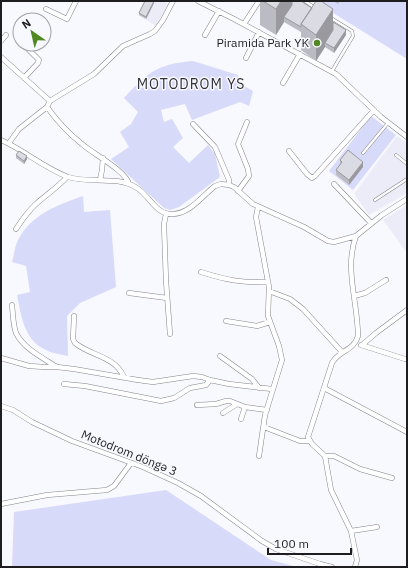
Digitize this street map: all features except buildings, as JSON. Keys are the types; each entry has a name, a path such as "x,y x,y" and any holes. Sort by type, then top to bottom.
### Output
{"street":[{"path":"46,9 67,18 76,1"},
{"path":"8,143 19,129 47,107 50,101 94,74 123,46 150,34 158,27 173,1"},
{"path":"198,1 332,71 374,110 407,137"},
{"path":"244,24 259,1"},
{"path":"205,36 218,11"},
{"path":"246,58 259,32"},
{"path":"1,40 6,35"},
{"path":"24,78 39,60 31,52"},
{"path":"283,83 300,54"},
{"path":"1,57 50,101"},
{"path":"47,107 70,134 82,145 103,158 126,178 129,184"},
{"path":"289,151 310,177 315,176 374,110"},
{"path":"238,191 249,176 238,144 247,122"},
{"path":"193,124 215,147 229,180 229,185"},
{"path":"1,140 53,170 67,176 81,180 100,180 129,184 137,187 158,210 166,214 174,214 188,209 215,186 220,184 229,185 258,207 292,221 330,242 338,242 356,236 371,223 407,199"},
{"path":"100,180 103,158"},
{"path":"16,229 34,205 61,183 67,176"},
{"path":"334,184 371,223"},
{"path":"258,207 256,217 269,291 267,310 282,356 280,370 272,390 267,410 259,456"},
{"path":"166,214 164,224 170,334"},
{"path":"309,441 309,434 332,363 336,357 352,347 356,342 358,330 351,276 353,244 356,236"},
{"path":"201,272 231,281 249,283 268,282"},
{"path":"354,296 365,293 386,280"},
{"path":"269,291 290,299 303,309 342,352"},
{"path":"129,293 167,298"},
{"path":"12,305 15,330 23,344 57,366"},
{"path":"362,345 407,310"},
{"path":"74,316 73,339 75,343 108,360 118,368 124,377"},
{"path":"226,321 256,326 270,322"},
{"path":"356,342 405,359"},
{"path":"220,356 252,379 258,388"},
{"path":"1,358 29,366 57,366 153,382 186,376 202,377 210,380 272,390"},
{"path":"64,384 85,386 161,401 174,398 190,388 206,385 210,380"},
{"path":"324,388 407,432"},
{"path":"197,406 230,401 245,407 267,410"},
{"path":"223,413 237,404"},
{"name":"Motodrom döngə 3","path":"1,406 12,410 32,422 72,441 161,475 201,496 262,541 276,549 332,567"},
{"path":"241,419 245,407"},
{"path":"264,427 300,441 309,441 325,456 331,490 351,531 357,560 355,567"},
{"path":"325,456 334,456 360,469 392,478"},
{"path":"1,504 47,495 107,490 114,486 131,464"},
{"path":"351,531 377,527"}],"lane":[{"path":"305,1 318,10"},
{"path":"325,14 352,31 354,36 332,71"},
{"path":"363,153 389,123"},
{"path":"396,155 407,164"},
{"path":"375,200 407,179"}],"shaded area":[{"path":"146,1 162,1 168,4 156,26 138,15"},
{"path":"314,1 406,1 407,59"},
{"path":"193,61 238,75 239,83 253,91 249,106 240,102 192,120 185,104 161,110 164,122 172,119 183,138 173,147 189,163 208,145 215,154 220,177 179,207 170,210 164,208 111,159 129,147 120,132 131,124 138,112 124,98 154,71 170,64"},
{"path":"371,116 396,135 353,190 329,171"},
{"path":"397,136 407,143 407,193 369,215 354,194"},
{"path":"83,196 84,212 110,210 116,287 80,303 67,316 68,356 46,350 37,345 28,333 24,326 17,295 30,292 26,266 12,262 19,238 31,223 46,211"},
{"path":"407,205 407,253 383,220"},
{"path":"166,490 271,560 297,567 12,567 14,512"}],"place":[{"name":"Piramida Park YK","path":"317,43"}],"district":[{"name":"MOTODROM YS","path":"191,84"}]}
